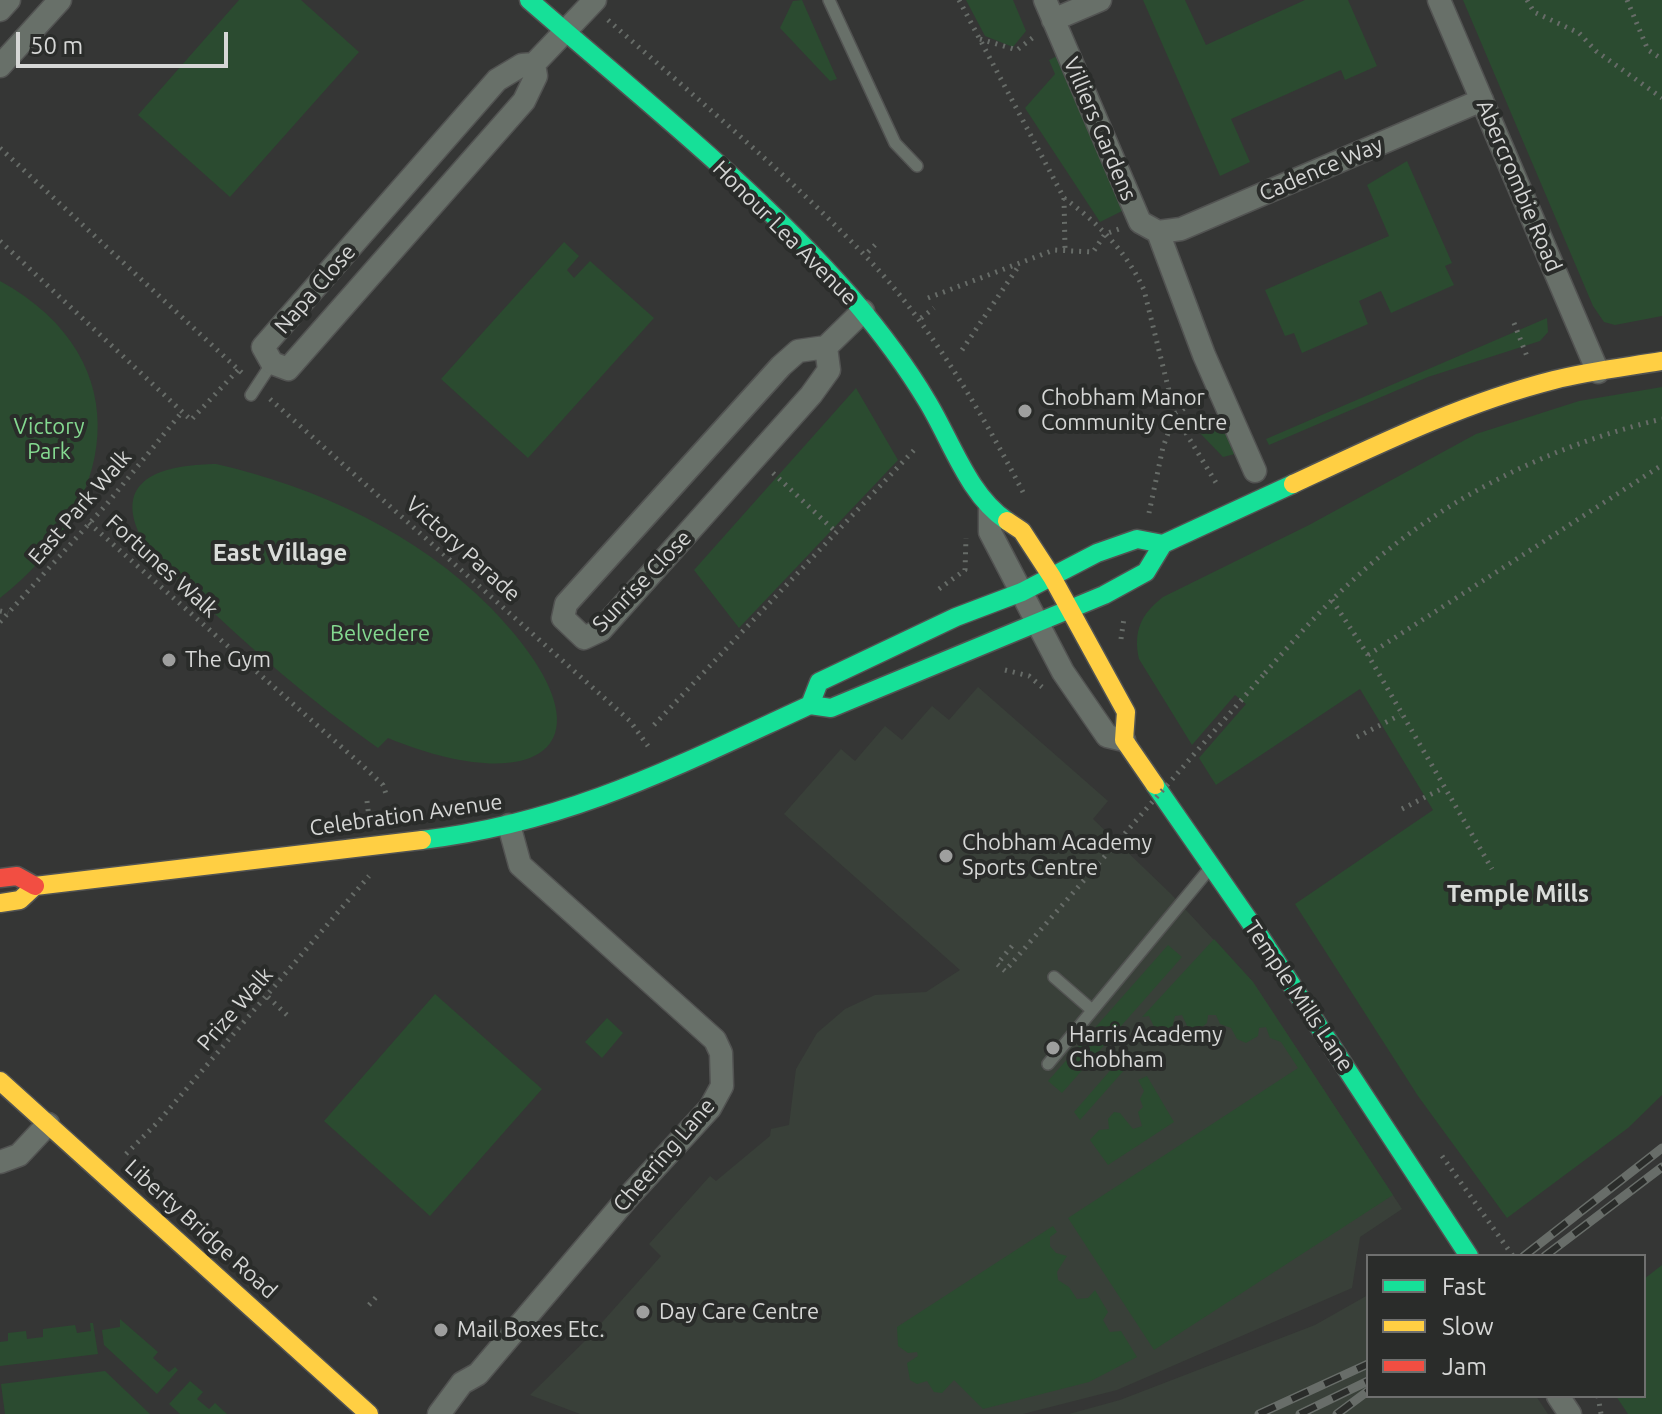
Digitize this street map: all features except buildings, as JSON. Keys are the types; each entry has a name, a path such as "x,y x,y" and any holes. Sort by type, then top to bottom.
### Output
{"street":[{"path":"0,10 9,0"},
{"path":"0,66 60,0"},
{"name":"Honour Lea Avenue","path":"529,0 723,169 829,271 894,351 990,510 1022,531 1052,577"},
{"name":"Napa Close","path":"534,64 536,76 524,101 490,141 288,369 272,363 263,347 454,125 497,80 522,65 534,64 595,0"},
{"path":"1049,10 1100,0"},
{"name":"Abercrombie Road","path":"1439,0 1598,372"},
{"name":"Villiers Gardens","path":"1049,10 1140,222 1158,232 1204,355 1255,471"},
{"name":"Cadence Way","path":"1158,232 1181,229 1482,100"},
{"name":"Sunrise Close","path":"826,347 829,370 811,395 601,630 584,638 575,632 563,618 566,604 781,366 798,351 826,347 863,311"},
{"path":"1039,623 1146,572 1163,544 1399,435 1530,387 1662,361"},
{"name":"Honour Lea Avenue","path":"990,510 990,532 1022,592"},
{"path":"1022,592 1097,553 1137,539 1163,544"},
{"name":"Temple Mills Lane","path":"1052,577 1126,712 1124,740 1468,1254"},
{"name":"Temple Mills Lane","path":"1022,592 1063,672 1107,736 1124,740"},
{"name":"Celebration Avenue","path":"810,705 819,682 956,617 1022,592"},
{"name":"Celebration Avenue","path":"0,878 17,876 35,886 456,836 509,825 570,810 633,786 810,705 831,708 1039,623"},
{"name":"Cheering Lane","path":"439,1414 462,1383 478,1374 710,1108 722,1086 723,1066 715,1040 520,865 509,825"},
{"name":"Celebration Avenue","path":"0,903 20,900 35,886"},
{"name":"Liberty Bridge Road","path":"0,1081 369,1414"},
{"path":"0,1162 19,1155 48,1124"}],"lane":[{"path":"829,0 895,143 917,166"},
{"path":"254,391 272,363"},
{"path":"1048,1064 1211,867"},
{"path":"1054,977 1092,1010"}],"path":[{"path":"959,0 1064,198 1091,217 1137,274 1144,290 1175,415 1218,486"},
{"path":"1527,0 1534,12 1579,33 1596,51 1662,98"},
{"path":"1627,0 1648,50 1662,59"},
{"path":"979,39 1011,50 1022,48 1035,36 1030,24"},
{"name":"Victory Parade","path":"0,148 228,360 254,391 276,404 618,710 655,756"},
{"path":"1064,198 1065,248"},
{"path":"928,298 1065,248 1093,252 1105,234 1131,225"},
{"path":"0,241 191,420 238,370"},
{"path":"868,252 878,242"},
{"path":"962,350 1020,263"},
{"path":"921,318 934,308"},
{"path":"1514,323 1530,363"},
{"path":"228,360 238,350"},
{"path":"276,404 282,398"},
{"name":"East Park Walk","path":"0,622 89,523 182,412"},
{"path":"1149,514 1163,447 1175,415"},
{"path":"1012,946 997,964 1005,971 1265,673 1332,600 1392,547 1471,493 1576,445 1662,419"},
{"path":"654,725 916,448"},
{"path":"1368,655 1662,465"},
{"path":"1010,466 1028,500"},
{"path":"783,482 836,532"},
{"name":"Fortunes Walk","path":"89,523 352,755 383,785 387,797"},
{"path":"942,587 958,578 967,562 964,542"},
{"path":"1332,600 1368,655 1492,869"},
{"path":"1121,638 1127,610"},
{"path":"0,611 8,613"},
{"path":"1001,670 1013,670 1040,685"},
{"path":"1357,737 1400,715"},
{"path":"1402,809 1443,788"},
{"name":"Prize Walk","path":"121,1156 130,1152 268,997 375,869"},
{"path":"268,997 288,1016"},
{"path":"1485,1211 1512,1254"},
{"path":"369,1305 378,1295"}],"shaded area":[{"name":"Harris Academy Chobham","path":"978,687 1108,801 1093,819 1171,894 1253,982 1402,1209 1360,1237 1352,1288 1117,1390 1023,1414 580,1414 530,1395 589,1337 661,1256 649,1244 710,1176 716,1181 770,1136 771,1129 789,1125 796,1069 817,1033 845,1009 875,995 926,992 960,970 784,814 841,749 855,761 885,726 902,740 932,706 949,720"},
{"path":"1366,1296 1366,1398 1537,1398 1548,1414 1069,1414 1120,1400 1315,1325"}],"green space":[{"path":"239,0 301,0 359,52 230,197 138,115"},
{"path":"802,0 837,79 830,81 780,28 793,1"},
{"path":"966,0 1013,0 1026,31 1013,47 985,36"},
{"path":"1143,0 1185,0 1206,45 1305,0 1348,0 1377,66 1345,80 1341,70 1231,119 1250,162 1220,176"},
{"path":"1463,0 1662,0 1662,316 1615,325 1604,322 1593,306"},
{"path":"1057,56 1124,210 1100,222 1025,108 1055,74 1049,60"},
{"path":"1407,161 1452,263 1445,266 1454,285 1391,313 1381,291 1359,301 1368,324 1302,353 1294,333 1285,336 1265,290 1389,236 1367,185"},
{"path":"564,242 579,256 567,270 574,278 590,261 654,318 528,458 441,379"},
{"name":"Victory Park","path":"0,281 46,314 77,351 94,392 98,435 89,479 69,522 39,562 0,598"},
{"path":"1547,318 1548,332 1540,341 1428,377 1269,445 1266,439"},
{"path":"1662,387 1662,1095 1628,1128 1507,1218 1418,1096 1295,904 1433,810 1360,689 1216,785 1199,758 1246,704 1235,695 1192,745 1139,659 1138,632 1149,610 1163,597 1309,525 1476,434 1579,401"},
{"path":"856,388 898,460 739,628 694,570"},
{"path":"1211,414 1219,419 1235,454 1223,457 1197,430 1197,422"},
{"name":"Belvedere","path":"216,464 291,486 364,516 431,557 462,581 491,608 531,656 552,695 557,726 546,748 522,760 486,763 441,756 388,738 378,748 281,673 161,563 147,548 138,531 133,511 134,496 141,484 167,470"},
{"path":"1214,939 1253,982 1393,1195 1154,1350 1068,1218 1298,1068 1281,1042 1270,1038 1266,1027 1259,1028 1258,1036 1246,1043 1237,1039 1231,1028 1220,1024 1216,1015 1208,1015 1207,1023 1197,1031 1189,1030 1182,1015 1175,1016 1172,1028 1156,1031 1149,1016 1142,1017"},
{"path":"1168,945 1182,957 1062,1093 1048,1081"},
{"path":"435,994 542,1089 430,1216 324,1121"},
{"path":"607,1018 623,1033 602,1058 585,1042"},
{"path":"1128,1050 1134,1059 1080,1120 1074,1112"},
{"path":"1147,1076 1174,1122 1108,1165 1090,1140 1099,1130 1109,1129 1108,1119 1114,1112 1120,1113 1133,1129 1142,1126 1138,1112 1143,1107 1140,1099 1144,1091 1138,1080"},
{"path":"1053,1226 1057,1232 1050,1237 1050,1246 1056,1253 1067,1256 1057,1272 1058,1280 1069,1287 1077,1299 1088,1298 1095,1290 1108,1312 1103,1320 1110,1332 1121,1331 1137,1357 1089,1382 983,1409 954,1380 942,1393 934,1392 927,1381 917,1384 910,1380 907,1363 918,1356 917,1352 908,1353 898,1346 897,1327"},
{"path":"1662,1265 1662,1414 1628,1414 1617,1398 1646,1398 1646,1277"},
{"path":"120,1319 158,1352 153,1358 169,1372 175,1367 178,1370 157,1394 104,1345 102,1330 120,1327"},
{"path":"90,1323 93,1323 98,1354 0,1366 0,1342 8,1341 8,1333 26,1331 27,1339 43,1337 43,1329 75,1325 77,1333 91,1331"},
{"path":"105,1371 150,1414 5,1414 1,1384"},
{"path":"190,1381 203,1392 197,1399 209,1409 215,1403 227,1414 180,1414 169,1404"}],"railway":[{"path":"1527,1254 1662,1148"},
{"path":"1548,1254 1662,1167"},
{"path":"1259,1414 1366,1365"},
{"path":"1300,1414 1366,1382"},
{"path":"1337,1414 1366,1392"}],"traffic: fast":[{"path":"529,0 736,180 851,297 910,374 981,497 1007,521"},
{"path":"810,705 819,682 956,617 1022,592 1097,553 1137,539 1163,544 1293,484"},
{"path":"422,840 475,832 574,806 668,770 810,705 831,708 1104,595 1146,572 1163,544"},
{"path":"1155,785 1257,932 1468,1254"}],"traffic: slow":[{"path":"1293,484 1487,400 1567,377 1662,361"},
{"path":"1007,521 1022,531 1052,577 1126,712 1124,740 1155,785"},
{"path":"0,903 20,900 35,886 422,840"},
{"path":"0,1081 369,1414"}],"traffic: jam":[{"path":"0,878 17,876 35,886"}],"place":[{"name":"Chobham Manor Community Centre","path":"1025,411"},
{"name":"The Gym","path":"169,660"},
{"name":"Chobham Academy Sports Centre","path":"946,856"},
{"name":"Harris Academy Chobham","path":"1053,1048"},
{"name":"Day Care Centre","path":"643,1312"},
{"name":"Mail Boxes Etc.","path":"441,1330"}],"district":[{"name":"East Village","path":"280,553"},
{"name":"Temple Mills","path":"1518,894"}]}
